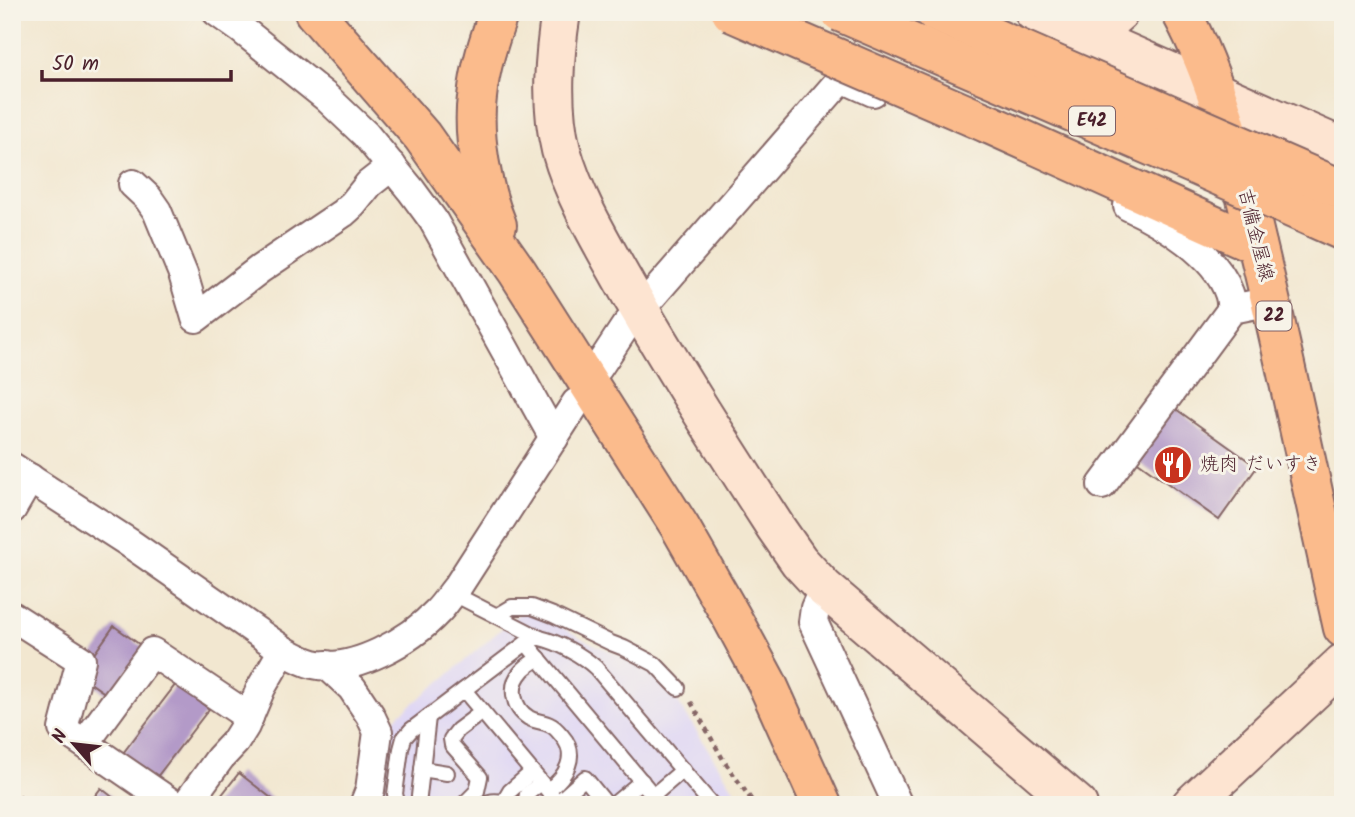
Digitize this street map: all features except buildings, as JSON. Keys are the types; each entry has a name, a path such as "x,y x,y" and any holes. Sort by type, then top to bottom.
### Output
{"main road":[{"path":"314,12 422,136 517,271 680,527 767,683 822,805"},
{"path":"499,12 485,51 476,99 476,129 491,211 517,271"},
{"path":"732,12 1257,245"},
{"name":"E42","path":"840,12 1343,231"},
{"name":"E42","path":"935,12 1343,190"},
{"name":"吉備金屋線","path":"1181,12 1215,92 1236,157 1271,301 1343,628"}],"street":[{"path":"217,12 326,97 365,134 392,166 433,220 554,438"},
{"path":"561,12 555,59 556,120 561,149 574,189 640,311 776,528 799,561 824,589 1078,805"},
{"path":"1049,19 1086,27 1100,24 1119,12"},
{"path":"1049,19 1343,148"},
{"path":"598,368 625,327 842,78 1153,218 1185,240 1217,272 1228,292 1232,309"},
{"path":"132,184 148,198 156,211 183,274 196,318 260,269 343,213 369,184 392,166"},
{"path":"1102,485 1232,309 1271,301"},
{"path":"12,509 21,472 128,542 283,650 314,664 337,666 388,648 418,629 438,611 453,593 576,403"},
{"path":"1310,482 1334,535 1343,548"},
{"path":"824,589 815,608 813,622 898,805"},
{"path":"12,616 81,660 63,729 174,805"},
{"path":"186,805 235,742 283,650"},
{"path":"85,743 152,652 249,717"},
{"path":"1191,805 1343,663"},
{"path":"327,665 352,688 378,732 370,790 364,805"}],"lane":[{"path":"453,593 497,616 533,640 571,651 589,662 712,805"},
{"path":"497,616 512,607 532,607 553,615 654,664 678,688"},
{"path":"533,640 539,658 642,781 648,800 683,770"},
{"path":"398,805 396,794 404,738 428,717 533,640"},
{"path":"484,805 492,801 504,804 510,790 540,782 554,786 566,769 570,758 569,746 551,725 522,712 513,698 514,685 521,672 539,658"},
{"path":"464,690 559,804 585,778 607,805"},
{"path":"463,805 477,791 480,777 452,744 451,739 458,730 482,712"},
{"path":"418,805 428,717"},
{"path":"422,769 447,773"},
{"path":"613,805 642,781"},
{"path":"525,805 527,794 540,782"}],"path":[{"path":"678,688 690,702 724,761 755,805"},
{"path":"12,789 27,805"}],"shaded area":[{"path":"521,612 536,613 644,668 665,684 744,805 374,805 391,724"}],"place":[{"name":"焼肉 だいすき","path":"1173,465"}]}
